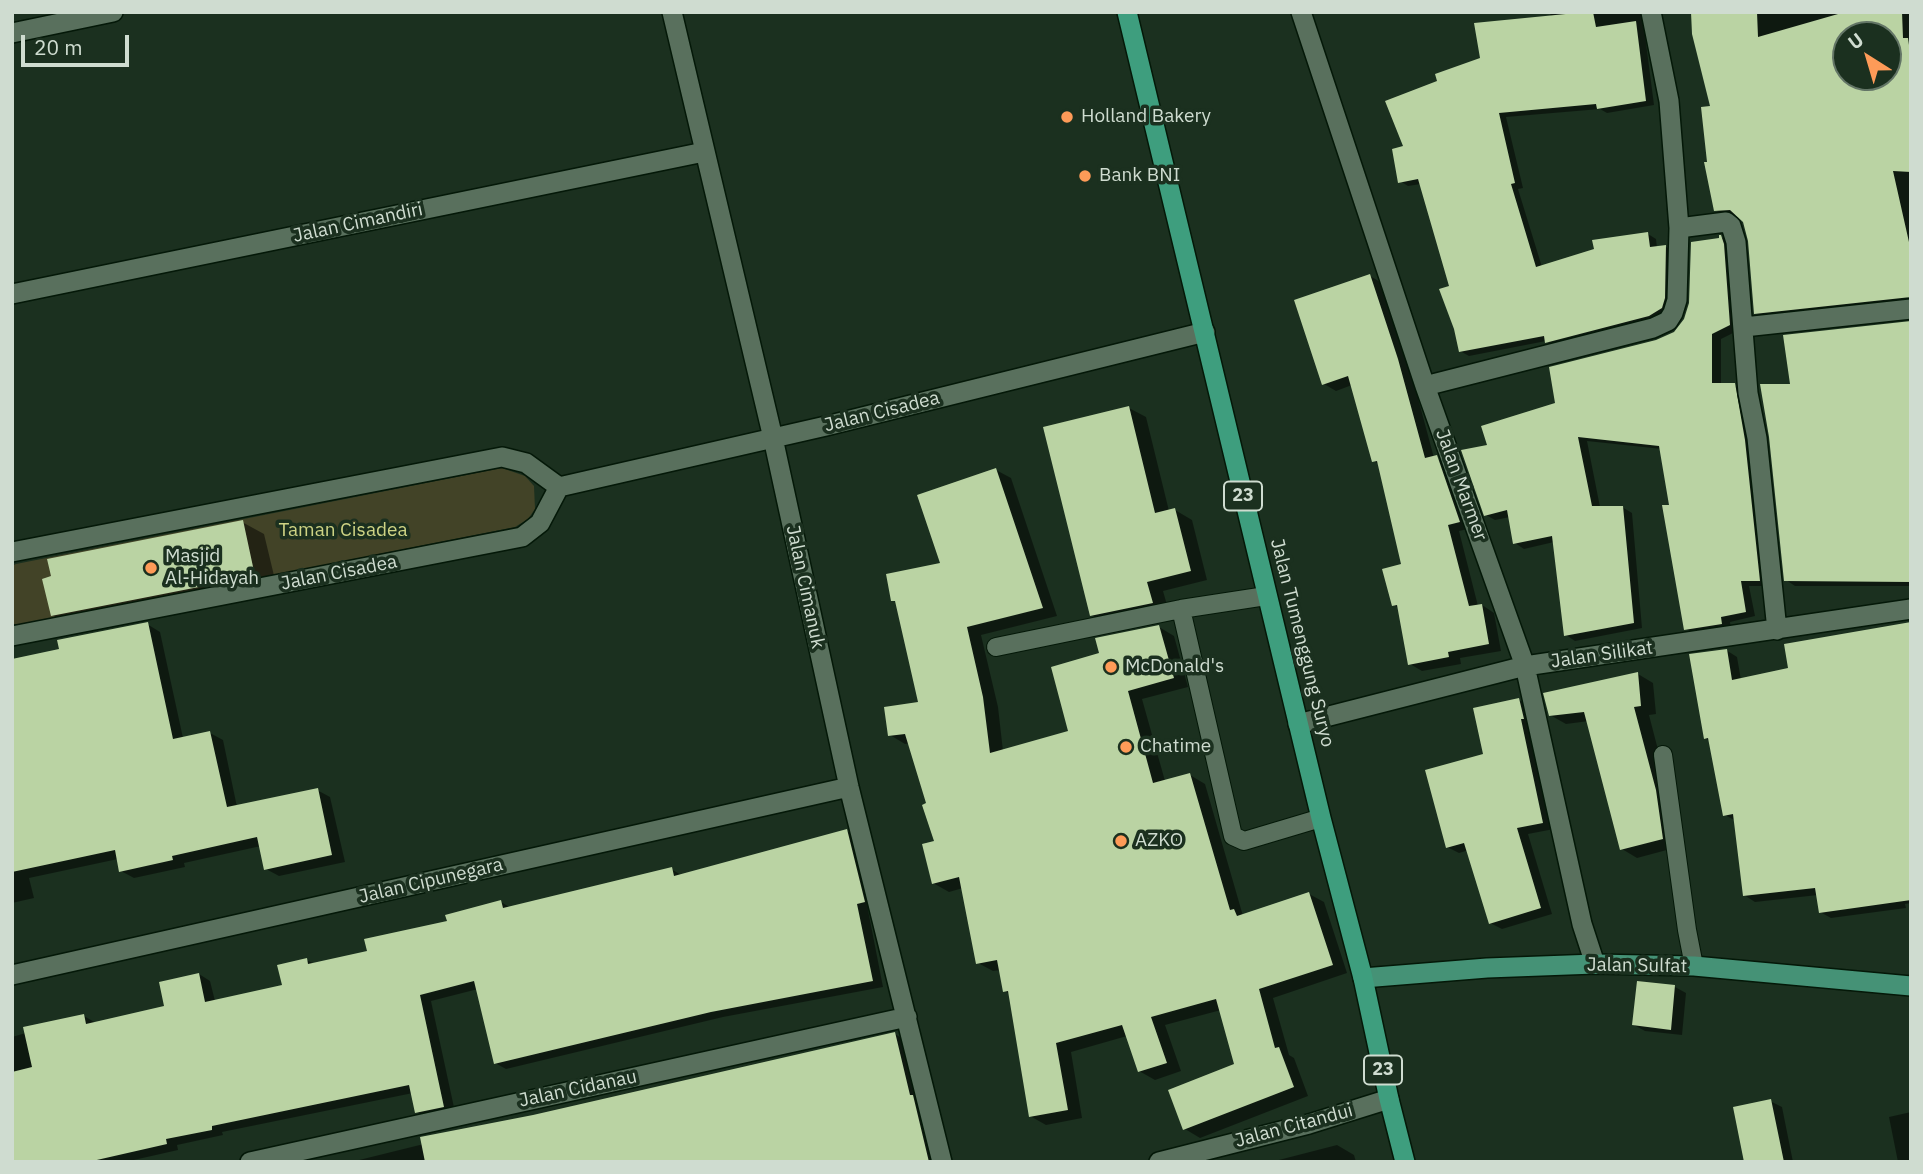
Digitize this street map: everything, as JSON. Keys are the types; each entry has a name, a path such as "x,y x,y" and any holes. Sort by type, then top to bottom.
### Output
{"highway":[{"name":"Jalan Tumenggung Suryo","path":"1127,12 1266,596 1363,978 1405,1162"}],"main road":[{"name":"Jalan Sulfat","path":"1363,978 1487,968 1594,964 1694,966 1911,986"}],"street":[{"path":"12,33 113,12"},
{"name":"Jalan Cimanuk","path":"672,12 773,438 849,787 942,1162"},
{"name":"Jalan Marmer","path":"1301,12 1425,386 1525,666 1582,924 1594,964"},
{"path":"1425,386 1653,328 1668,321 1674,313 1679,228 1669,101 1651,12"},
{"name":"Jalan Cimandiri","path":"12,294 704,152"},
{"path":"1679,228 1726,222 1731,226 1736,242 1748,393 1757,438 1777,630"},
{"path":"1744,327 1911,309"},
{"name":"Jalan Cisadea","path":"12,636 522,537 540,523 559,486 773,438 1205,332"},
{"path":"12,552 502,457 526,464 559,486"},
{"name":"Jalan Silikat","path":"1298,724 1525,666 1911,609"},
{"name":"Jalan Cipunegara","path":"12,975 849,787"},
{"name":"Jalan Cidanau","path":"250,1162 907,1017"},
{"name":"Jalan Citandui","path":"1159,1162 1308,1124 1389,1099"}],"lane":[{"path":"996,647 1181,609 1266,596"},
{"path":"1181,609 1233,836 1244,841 1321,818"},
{"path":"1663,755 1694,966"}],"green space":[{"name":"Taman Cisadea","path":"502,468 525,476 534,486 535,509 528,519 515,527 27,624 12,624 12,566 16,564"}],"building":[{"path":"1593,12 1596,27 1636,21 1646,101 1597,109 1596,104 1499,113 1515,183 1511,184 1536,267 1594,249 1592,240 1648,232 1650,247 1666,245 1665,298 1662,308 1649,316 1545,343 1544,336 1459,352 1454,329 1439,289 1449,286 1418,179 1398,183 1392,149 1403,146 1385,101 1437,81 1435,74 1480,58 1474,23"},
{"path":"1691,12 1757,12 1758,37 1845,12 1902,12 1903,38 1908,38 1911,59 1911,172 1893,171 1911,251 1911,297 1754,314 1748,241 1743,222 1730,210 1714,211 1704,162 1707,162 1701,107 1710,106 1692,34"},
{"path":"1719,235 1724,244 1730,325 1712,334 1712,383 1735,383 1745,440 1760,581 1741,581 1746,612 1721,617 1722,624 1684,630 1662,505 1669,505 1659,446 1578,437 1592,506 1623,506 1634,623 1564,636 1552,536 1513,544 1507,510 1484,516 1461,450 1487,445 1481,426 1555,403 1549,367 1656,340 1674,332 1684,319 1689,303 1691,242 1719,238"},
{"path":"1370,274 1398,359 1425,458 1437,455 1460,522 1448,525 1469,606 1482,604 1489,644 1448,652 1449,657 1408,665 1397,605 1392,606 1382,569 1401,564 1377,461 1372,462 1348,376 1322,385 1294,300"},
{"path":"1911,321 1911,582 1784,581 1769,437 1760,384 1790,384 1783,335"},
{"path":"1129,406 1155,513 1175,508 1191,571 1147,582 1153,603 1090,616 1043,427"},
{"path":"996,468 1043,608 967,627 983,697 990,753 1068,731 1051,667 1099,653 1095,638 1159,625 1174,678 1128,691 1153,783 1190,773 1230,910 1234,909 1237,916 1309,892 1333,965 1259,989 1275,1048 1279,1047 1294,1087 1183,1130 1168,1090 1234,1064 1216,999 1151,1017 1167,1063 1138,1072 1122,1025 1056,1043 1068,1110 1029,1117 1008,991 1003,992 997,960 976,964 959,877 932,884 922,844 934,841 922,805 926,803 905,734 888,736 884,707 918,702 895,601 891,601 886,574 940,563 917,495"},
{"name":"Masjid Al-Hidayah","path":"243,520 255,576 51,616 42,579 51,576 47,559"},
{"path":"148,622 173,739 210,731 227,807 318,788 332,855 264,870 257,837 172,856 173,860 119,872 115,850 12,872 12,659 59,649 57,640"},
{"path":"1911,622 1911,900 1819,913 1815,888 1743,896 1733,814 1723,816 1708,738 1704,739 1689,654 1727,649 1732,680 1788,668 1784,644"},
{"path":"1638,672 1641,706 1634,707 1656,790 1663,839 1620,850 1584,712 1549,716 1543,693"},
{"path":"1519,698 1543,823 1517,828 1541,908 1489,924 1464,843 1446,848 1425,770 1483,754 1473,708"},
{"path":"847,829 865,902 857,904 873,981 711,1012 494,1064 474,981 420,995 444,1107 415,1113 409,1085 212,1126 212,1130 166,1139 167,1144 88,1162 12,1162 12,1072 32,1067 23,1027 84,1014 86,1024 164,1006 159,982 199,973 205,1002 282,985 277,965 307,958 308,964 367,951 364,939 447,921 445,915 501,900 503,908 672,867 674,876"},
{"path":"1637,981 1675,985 1671,1030 1632,1025"},
{"path":"895,1032 929,1162 425,1162 420,1137 533,1115"},
{"path":"1771,1099 1784,1162 1744,1162 1733,1107"}],"place":[{"name":"Holland Bakery","path":"1067,117"},
{"name":"Bank BNI","path":"1085,176"},
{"name":"Masjid Al-Hidayah","path":"151,568"},
{"name":"McDonald's","path":"1111,667"},
{"name":"Chatime","path":"1126,747"},
{"name":"AZKO","path":"1121,841"}]}
